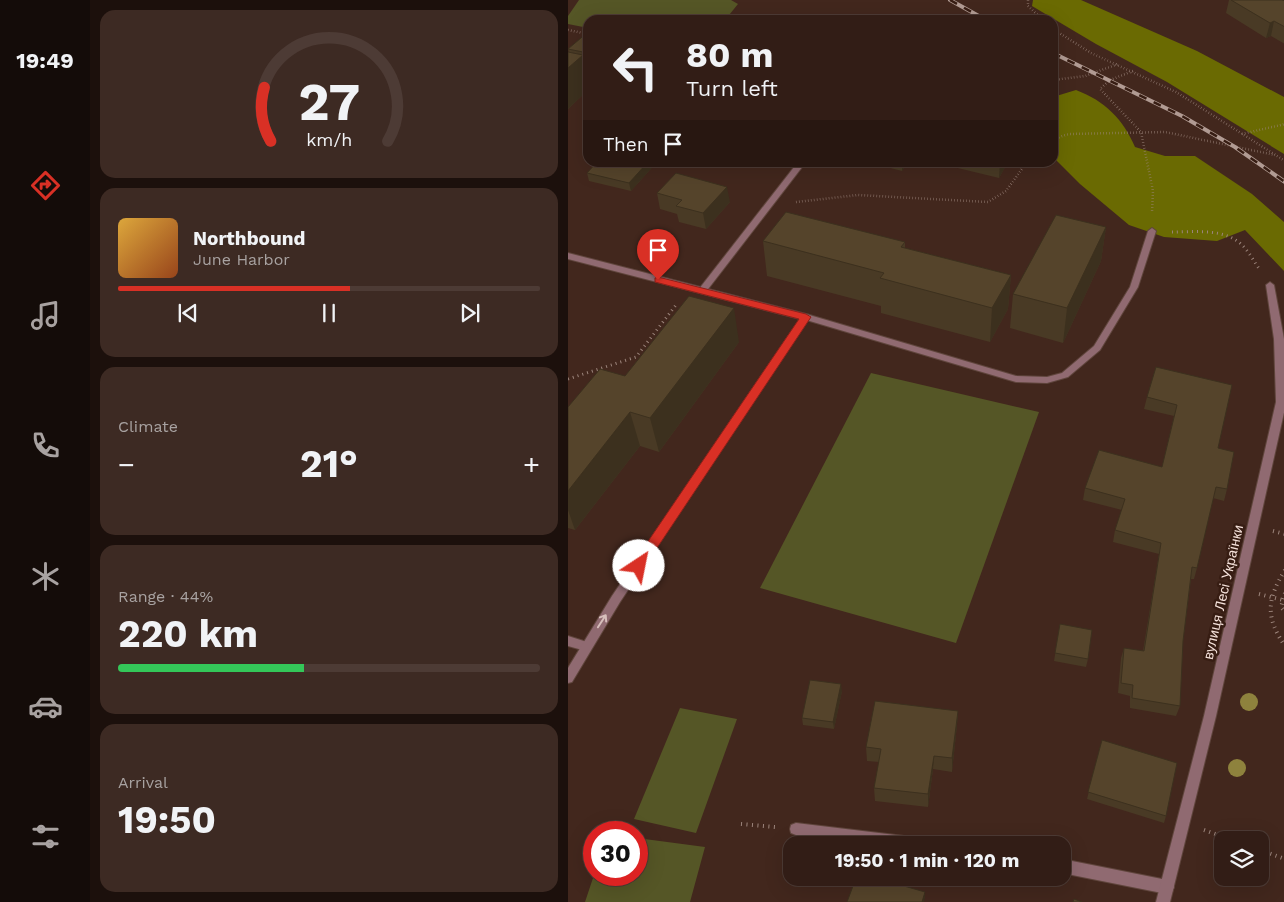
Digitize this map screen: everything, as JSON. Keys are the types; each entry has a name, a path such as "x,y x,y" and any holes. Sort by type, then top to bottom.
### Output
{"street":[{"path":"702,291 798,167"},
{"path":"568,256 806,317 1016,379 1046,380 1065,375 1098,348 1134,287 1152,231"},
{"name":"вулиця Лесі Українки","path":"1163,902 1210,716 1281,402 1280,339 1270,285"},
{"path":"568,678 586,646 806,317"},
{"path":"568,641 586,646"},
{"path":"796,830 850,836"},
{"path":"1071,868 1166,887"}],"path":[{"path":"1028,0 1028,6 1038,15"},
{"path":"568,30 583,33"},
{"path":"1058,32 1090,53 1118,64 1176,92 1284,161"},
{"path":"1058,79 1085,76 1118,64"},
{"path":"1133,71 1110,80 1100,89 1140,132 1153,191 1152,231 1218,234 1230,238 1240,244 1270,285"},
{"path":"1242,134 1284,124"},
{"path":"1058,137 1069,134 1165,132 1278,156"},
{"path":"765,210 805,200 836,196 988,202 995,200 1011,187 1024,167"},
{"path":"568,379 636,357 689,288"},
{"path":"1284,570 1269,596 1268,608 1272,627 1284,646"},
{"path":"1284,593 1281,607 1284,612"},
{"path":"1269,596 1282,600"},
{"path":"1183,822 1214,833"},
{"path":"741,824 796,830"},
{"path":"1269,853 1284,859"}],"shaded area":[{"path":"579,0 731,0 738,4 729,15 583,15 583,27 568,24 568,16"},
{"path":"1033,0 1081,0 1197,51 1284,97 1284,154 1167,82 1058,21 1058,15 1047,15 1032,6"},
{"path":"1076,90 1086,94 1112,112 1125,128 1135,147 1165,156 1195,156 1252,194 1284,222 1284,271 1245,230 1217,241 1164,237 1129,225 1080,184 1058,162 1058,95"},
{"path":"871,373 1039,412 956,643 760,588"},
{"path":"680,708 737,719 696,833 634,819"},
{"path":"648,839 705,847 690,902 585,902 590,886 648,886"}],"building":[{"path":"1231,0 1285,1 1285,27 1274,21 1270,23"},
{"path":"583,36 583,52 568,49"},
{"path":"568,52 583,55 568,68"},
{"path":"592,167 643,167 629,183 587,173"},
{"path":"676,173 727,187 703,213 676,206 682,200 657,193"},
{"path":"786,212 905,242 901,247 1011,275 992,308 880,278 884,273 763,241"},
{"path":"1056,215 1106,227 1067,308 1013,294"},
{"path":"689,296 734,308 650,418 630,412 568,491 568,407 600,369 625,376"},
{"path":"1156,367 1232,385 1218,448 1234,452 1227,489 1216,487 1197,568 1192,567 1183,641 1180,706 1132,698 1133,685 1121,683 1124,648 1144,651 1161,543 1115,530 1125,499 1085,488 1099,450 1162,467 1177,405 1147,397"},
{"path":"1060,624 1092,630 1088,659 1055,653"},
{"path":"810,680 841,684 833,722 802,718"},
{"path":"875,701 958,711 952,758 934,756 928,794 874,788 881,749 866,747"},
{"path":"1102,740 1177,763 1166,816 1088,792"},
{"path":"853,886 904,886 925,892 922,902 847,902"}],"railway":[{"path":"950,0 977,15"},
{"path":"1058,55 1182,116 1235,147 1285,182"}],"route":[{"path":"639,566 806,317 658,280"}]}
